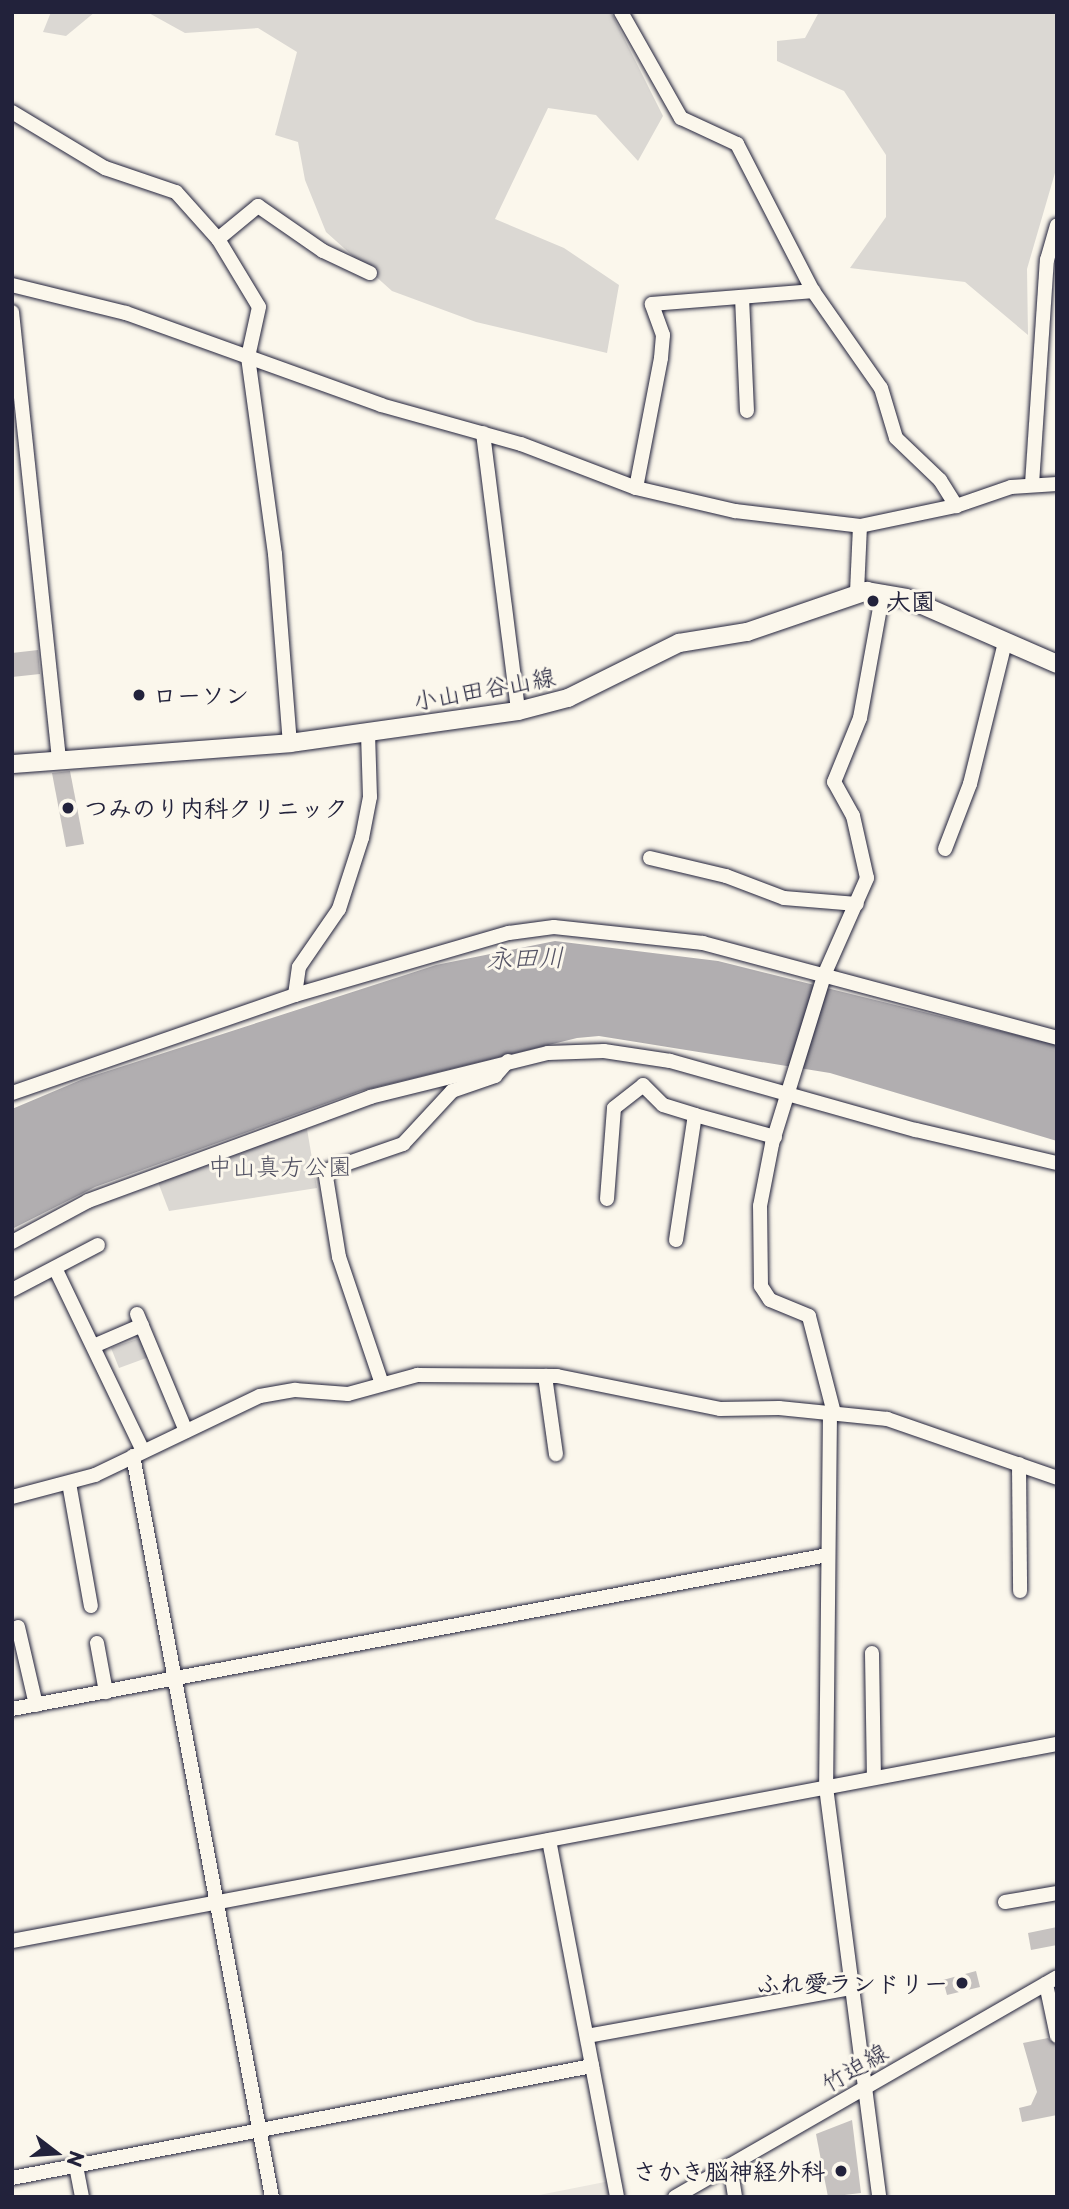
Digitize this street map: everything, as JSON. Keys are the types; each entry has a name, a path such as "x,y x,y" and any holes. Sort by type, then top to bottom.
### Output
{"main road":[{"name":"小山田谷山線","path":"12,764 290,743 518,711 568,698 679,643 758,629 857,592 883,592 1057,664"}],"street":[{"path":"621,12 681,118 737,144 813,291 881,388 896,438 940,480 956,506"},
{"path":"12,112 105,168 176,192 218,239 259,307 248,357 275,554 290,743"},
{"path":"218,239 258,206 323,251 370,273"},
{"path":"1032,484 1049,381 1047,260 1057,225"},
{"path":"12,285 126,313 381,405 483,433 636,488 735,512 860,526 956,506 1032,484 1057,484"},
{"path":"636,488 663,335 652,304 813,291"},
{"path":"742,297 747,411"},
{"path":"12,312 59,759"},
{"path":"483,433 518,711"},
{"path":"857,592 860,526"},
{"path":"879,2197 826,1787 832,1413 809,1316 770,1300 761,1286 761,1198 775,1137 792,1089 825,973 867,878 860,836 834,782 860,718 883,592"},
{"path":"944,849 970,784 1005,643"},
{"path":"295,995 299,967 339,909 362,838 370,797 368,734"},
{"path":"650,858 726,876 784,898 857,904"},
{"path":"12,1093 295,995 509,933 554,927 703,943 825,973 1057,1038"},
{"path":"12,1241 88,1201 370,1097 508,1061 574,1052 625,1053 792,1089 916,1130 1057,1163"},
{"path":"382,1384 339,1257 325,1171 403,1144 452,1091 495,1076 508,1061"},
{"path":"607,1199 614,1108 643,1085 663,1105 775,1137"},
{"path":"677,1240 695,1115"},
{"path":"12,1290 98,1245"},
{"path":"54,1268 96,1345 138,1454 176,1679 272,2197"},
{"path":"96,1345 139,1319 186,1430"},
{"path":"12,1497 69,1482 280,1391 348,1394 417,1375 545,1376 720,1409 832,1413 905,1422 1057,1478"},
{"path":"545,1376 556,1454"},
{"path":"1019,1464 1020,1591"},
{"path":"69,1482 91,1606"},
{"path":"12,1709 828,1555"},
{"path":"18,1627 36,1704"},
{"path":"97,1643 106,1692"},
{"path":"872,1653 874,1778"},
{"path":"12,1941 1057,1744"},
{"path":"549,1840 617,2197"},
{"path":"1005,1902 1057,1894"},
{"path":"1051,1981 1057,2036"},
{"name":"竹迫線","path":"674,2197 1051,1981"},
{"path":"587,2036 852,1987"},
{"path":"12,2178 592,2066"},
{"path":"730,2165 736,2197"},
{"path":"76,2166 82,2197"}],"shaded area":[{"path":"610,2181 612,2197 529,2197"}],"green space":[{"path":"51,12 95,12 66,36 43,32"},
{"path":"147,12 611,12 663,116 638,161 596,115 548,108 495,219 564,248 619,285 607,353 476,322 392,291 326,232 305,180 298,142 275,135 297,52 258,28 185,33"},
{"path":"819,12 1057,12 1057,166 1027,269 1028,335 965,282 850,268 886,217 886,155 844,91 777,61 777,41 805,38"},
{"name":"中山真方公園","path":"307,1129 317,1188 169,1211 156,1177"},
{"path":"140,1338 149,1357 119,1368 111,1348"}],"water":[{"name":"永田川","path":"555,941 718,961 1057,1045 1057,1141 830,1073 599,1036 577,1038 361,1091 95,1187 12,1229 12,1109 83,1079 436,965"}],"building":[{"path":"38,650 40,674 12,677 12,653"},
{"name":"つみのり内科クリニック","path":"70,771 84,844 66,847 52,773"},
{"path":"1057,1927 1057,1945 1031,1950 1028,1933"},
{"name":"ふれ愛ランドリー","path":"976,1971 980,1987 947,1995 943,1980"},
{"path":"1048,2038 1057,2046 1057,2115 1022,2122 1019,2108 1031,2105 1037,2092 1023,2043"},
{"name":"さかき脳神経外科","path":"852,2120 861,2193 828,2197 816,2134"}],"place":[{"name":"大園","path":"873,601"},
{"name":"ローソン","path":"139,695"},
{"name":"つみのり内科クリニック","path":"68,808"},
{"name":"ふれ愛ランドリー","path":"962,1983"},
{"name":"さかき脳神経外科","path":"841,2171"}]}
